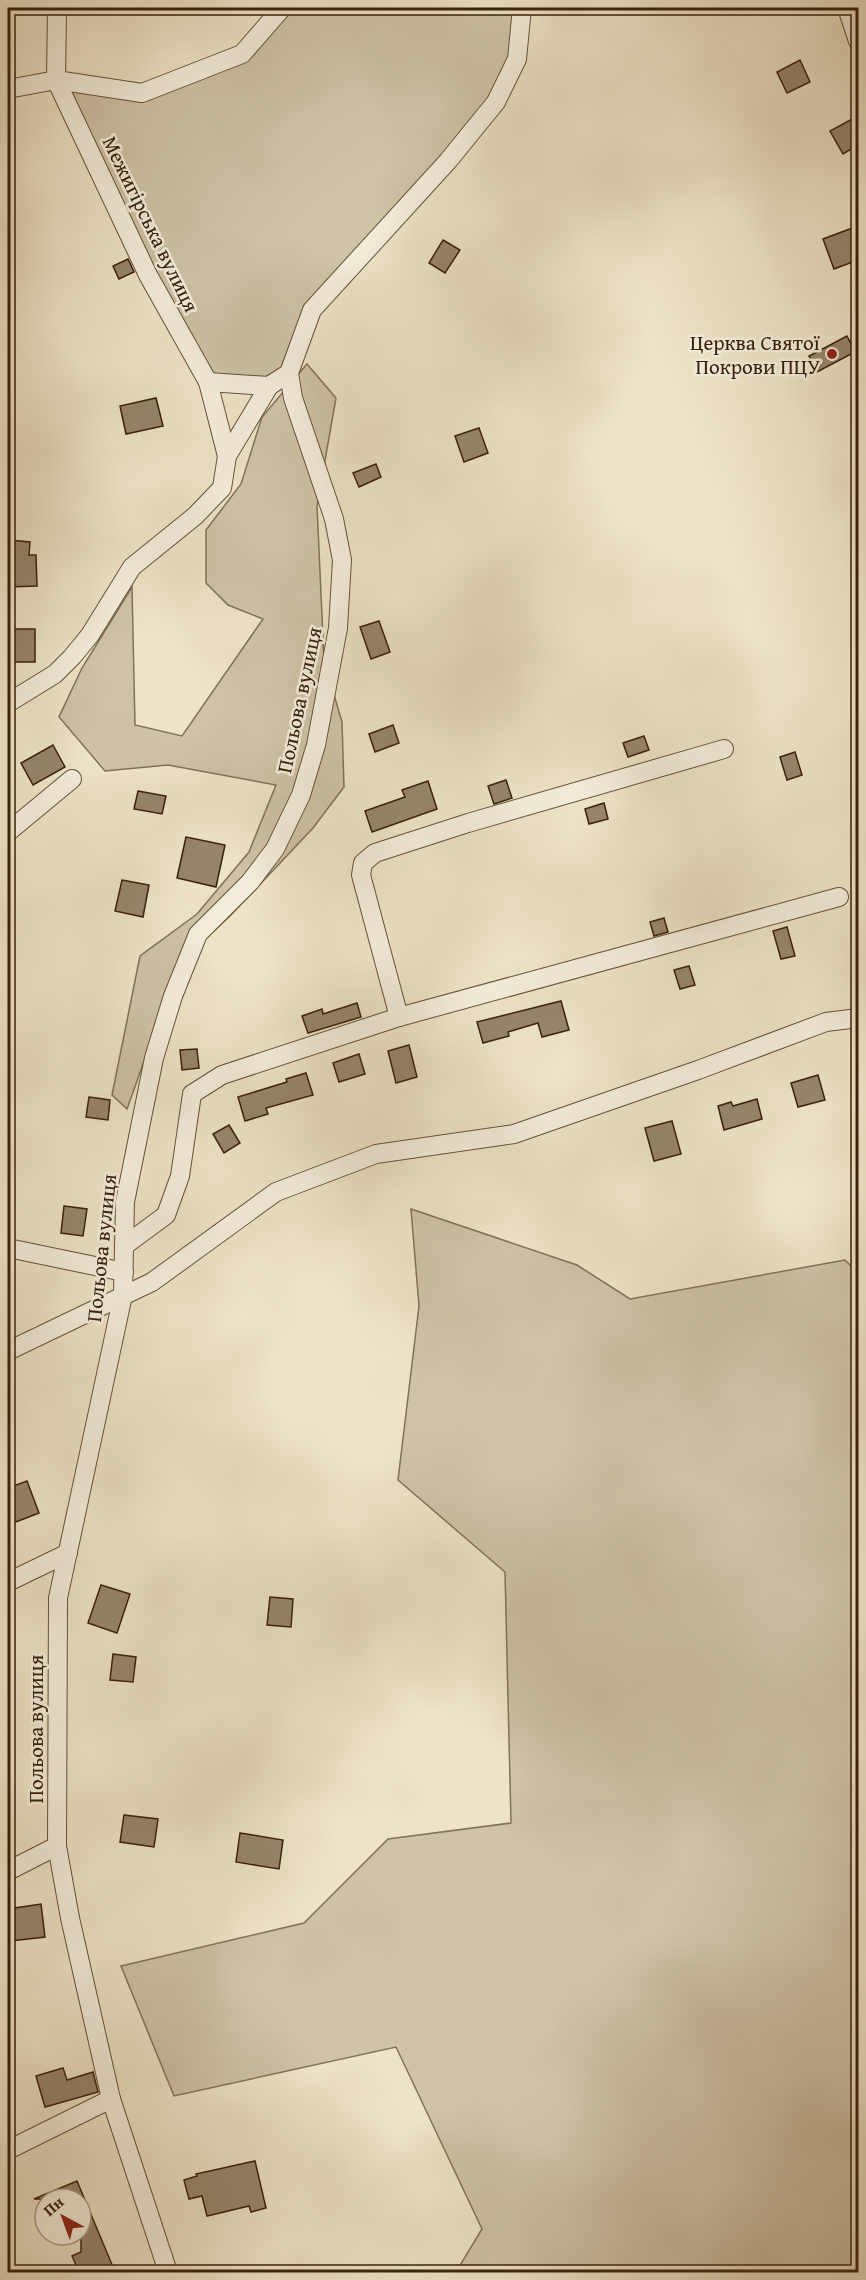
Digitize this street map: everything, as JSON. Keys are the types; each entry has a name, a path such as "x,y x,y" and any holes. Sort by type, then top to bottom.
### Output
{"street":[{"name":"Межигірська вулиця","path":"57,8 56,80 148,275 208,382 227,456"},
{"path":"8,89 56,80 142,93 242,54 282,8"},
{"path":"8,704 55,674 72,657 90,635 132,567 195,516 222,488 227,456 269,386 289,373 312,310 448,161 496,102 517,59 522,8"},
{"path":"847,8 858,41"},
{"name":"Польова вулиця","path":"168,2272 111,2099 70,1918 57,1846 58,1598 123,1295 125,1202 154,1058 173,996 198,934 250,882 275,849 301,795 316,746 338,628 342,560 334,519 293,398 289,373"},
{"path":"208,382 269,386"},
{"path":"399,1017 361,875 363,863 375,854 468,823 724,749"},
{"path":"8,832 72,779"},
{"path":"124,1246 166,1215 180,1176 192,1094 222,1075 399,1017 839,897"},
{"path":"8,1351 152,1282 276,1191 376,1155 514,1134 826,1022 858,1018"},
{"path":"8,1248 124,1272"},
{"path":"8,1582 68,1553"},
{"path":"8,1871 57,1846"},
{"path":"8,2150 111,2099"}],"shaded area":[{"path":"282,8 522,8 496,102 312,310 294,356 269,386 208,382 56,80 142,93 242,54"},
{"path":"307,364 336,398 317,506 324,660 342,722 344,787 313,828 230,916 179,963 127,1109 112,1095 140,956 197,914 249,852 276,785 168,765 105,771 59,717 82,668 132,587 135,725 182,736 263,619 228,605 206,583 206,530 241,484 262,417"},
{"path":"411,1209 577,1265 630,1299 845,1260 858,1273 858,2272 456,2272 482,2229 396,2047 174,2096 121,1966 304,1923 388,1839 511,1823 505,1572 398,1480 419,1306"}],"building":[{"path":"800,60 810,82 787,93 777,72"},
{"path":"854,118 858,126 858,145 843,154 830,131"},
{"path":"855,227 858,235 858,260 834,269 823,239"},
{"path":"443,240 460,250 445,273 429,263"},
{"path":"128,259 134,272 119,279 113,266"},
{"name":"Церква Святої Покрови ПЦУ","path":"847,336 855,352 817,372 809,356"},
{"path":"156,398 163,426 126,434 120,406"},
{"path":"479,428 488,453 464,462 455,436"},
{"path":"376,464 381,477 359,487 353,473"},
{"path":"10,540 30,542 29,555 36,555 37,586 8,587"},
{"path":"379,621 390,652 371,659 360,627"},
{"path":"8,629 35,629 35,662 8,662"},
{"path":"393,725 399,743 375,752 369,734"},
{"path":"644,736 649,750 628,757 623,743"},
{"path":"53,745 65,767 33,785 21,763"},
{"path":"795,752 802,775 787,780 780,757"},
{"path":"506,780 512,798 494,804 488,786"},
{"path":"428,781 437,809 372,832 365,811 405,797 402,790"},
{"path":"138,791 166,796 162,814 134,809"},
{"path":"604,803 608,819 589,824 585,809"},
{"path":"186,837 225,845 216,887 177,878"},
{"path":"122,880 149,885 143,917 115,911"},
{"path":"664,918 668,932 654,936 650,922"},
{"path":"787,927 795,956 781,959 773,931"},
{"path":"689,966 695,985 680,989 674,970"},
{"path":"561,1001 569,1030 542,1037 538,1023 508,1032 509,1036 483,1043 477,1022"},
{"path":"357,1003 361,1017 308,1033 302,1016 322,1009 323,1014"},
{"path":"409,1045 417,1077 396,1083 388,1051"},
{"path":"197,1049 199,1068 182,1070 180,1050"},
{"path":"359,1054 365,1074 339,1082 333,1063"},
{"path":"306,1073 313,1095 266,1108 268,1114 245,1121 238,1097 287,1082 286,1079"},
{"path":"818,1075 825,1100 798,1107 791,1083"},
{"path":"89,1097 110,1100 108,1120 86,1117"},
{"path":"757,1099 762,1119 724,1130 718,1106 731,1102 733,1106"},
{"path":"672,1121 681,1154 654,1161 645,1128"},
{"path":"229,1125 240,1143 224,1153 213,1134"},
{"path":"64,1206 87,1209 83,1236 61,1233"},
{"path":"27,1481 39,1513 8,1525 8,1488"},
{"path":"101,1585 130,1594 117,1633 88,1623"},
{"path":"270,1597 293,1599 291,1627 267,1625"},
{"path":"113,1654 136,1657 133,1682 110,1680"},
{"path":"124,1815 158,1819 154,1847 120,1842"},
{"path":"240,1833 283,1840 279,1869 236,1862"},
{"path":"41,1904 45,1937 11,1941 8,1909"},
{"path":"63,2068 67,2080 93,2072 98,2092 45,2107 36,2076"},
{"path":"255,2161 266,2208 251,2212 249,2206 207,2216 202,2196 189,2199 184,2180 197,2176 196,2174"},
{"path":"77,2181 80,2187 63,2187"},
{"path":"93,2219 113,2267 99,2272 79,2272 72,2256 81,2252 81,2247 93,2247"}],"place":[{"name":"Церква Святої Покрови ПЦУ","path":"832,354"}]}
